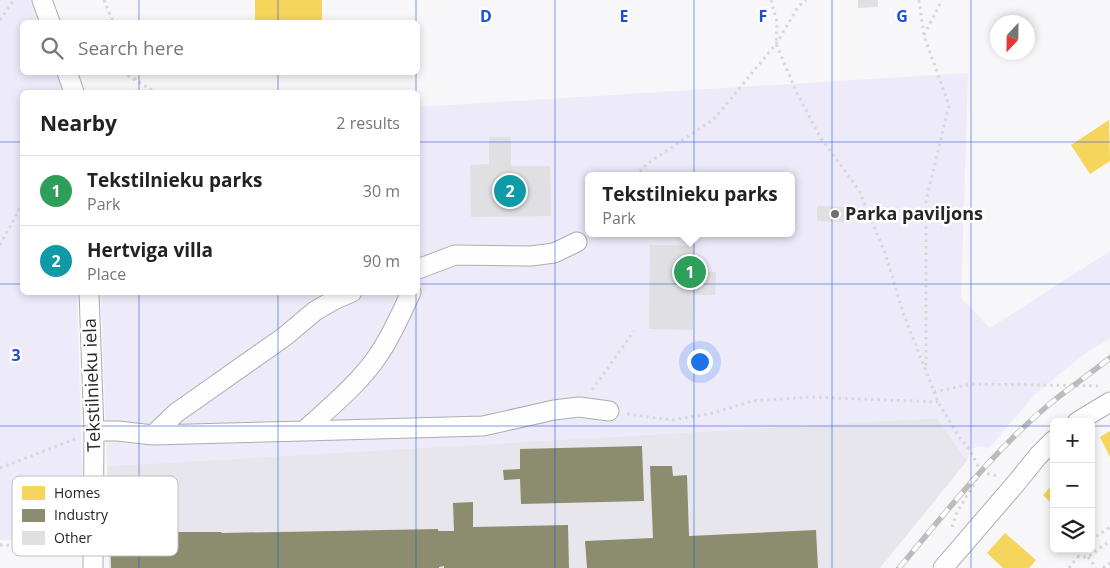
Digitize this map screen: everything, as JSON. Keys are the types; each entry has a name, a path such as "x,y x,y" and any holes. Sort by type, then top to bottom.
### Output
{"street":[{"path":"42,0 49,20"},
{"path":"68,75 73,90"},
{"path":"420,271 455,255 531,256 554,252 577,242"},
{"name":"Tekstilnieku iela","path":"89,295 94,431 94,476"},
{"path":"153,435 176,413 284,337 315,311 345,295"},
{"path":"304,431 349,388 378,356 394,329 410,295"},
{"path":"1081,418 1106,394"},
{"path":"94,431 153,435 483,426 554,410 579,407 609,411"},
{"path":"943,568 1050,444"}],"path":[{"path":"0,20 14,0"},
{"path":"104,0 112,20"},
{"path":"772,0 777,22 776,44 797,93 820,137 859,190 885,254 904,315 938,402 959,437 970,450 981,472 957,512 951,530"},
{"path":"639,172 647,164 714,119 776,44 798,7 806,0"},
{"path":"919,0 924,36 949,105 926,201 926,371"},
{"path":"924,36 942,0"},
{"path":"127,75 152,90"},
{"path":"133,75 136,81"},
{"path":"0,245 20,208"},
{"path":"579,407 634,331"},
{"path":"934,392 972,384 1106,394"},
{"path":"609,411 672,420 713,413 752,402 811,397 938,402"},
{"path":"0,468 94,431"},
{"path":"1095,537 1110,527"},
{"path":"1078,557 1088,557 1110,541"},
{"path":"1069,568 1080,553"},
{"path":"1088,557 1096,568"},
{"path":"1103,568 1110,563"}],"shaded area":[{"path":"0,0 33,0 42,20 20,20 20,75 61,75 65,90 20,90 20,295 77,295 82,476 12,476 12,540 0,540"},
{"path":"968,73 961,298 990,328 1110,251 1110,339 1088,351 1035,394 989,448 978,446 970,450 967,461 937,418 107,466 101,295 420,295 420,107"},
{"path":"937,418 967,461 880,568 109,568 109,556 178,556 178,476 107,476 107,466"}],"building: Homes":[{"path":"255,0 322,0 322,20 255,20"},
{"path":"1109,120 1110,161 1090,174 1071,145"},
{"path":"1110,431 1110,457 1100,437"},
{"path":"1050,487 1050,502 1043,495"},
{"path":"1005,533 1036,560 1029,568 1003,568 987,553"}],"building: Industry":[{"path":"642,446 644,501 521,504 520,479 504,480 503,470 520,469 520,449"},
{"path":"650,466 672,466 673,476 687,475 689,536 816,530 818,568 587,568 585,541 653,538"},
{"path":"473,502 473,527 568,525 569,568 444,568 444,566 439,568 111,568 111,556 178,556 178,532 222,533 438,529 438,531 454,531 453,503"}],"building: Other":[{"path":"858,0 878,0 878,7 858,8"},
{"path":"489,137 511,137 511,166 550,166 551,216 471,217 470,165 489,164"},
{"name":"Parka paviljons","path":"817,206 853,207 852,223 817,221"},
{"path":"650,245 695,246 695,272 716,272 715,295 694,295 693,330 649,329"}],"railway":[{"path":"899,568 1010,440 1052,402 1110,358"}],"place":[{"name":"Hertviga villa","path":"510,191"},
{"name":"Parka paviljons","path":"835,214"},
{"name":"Tekstilnieku parks","path":"690,272"}]}
